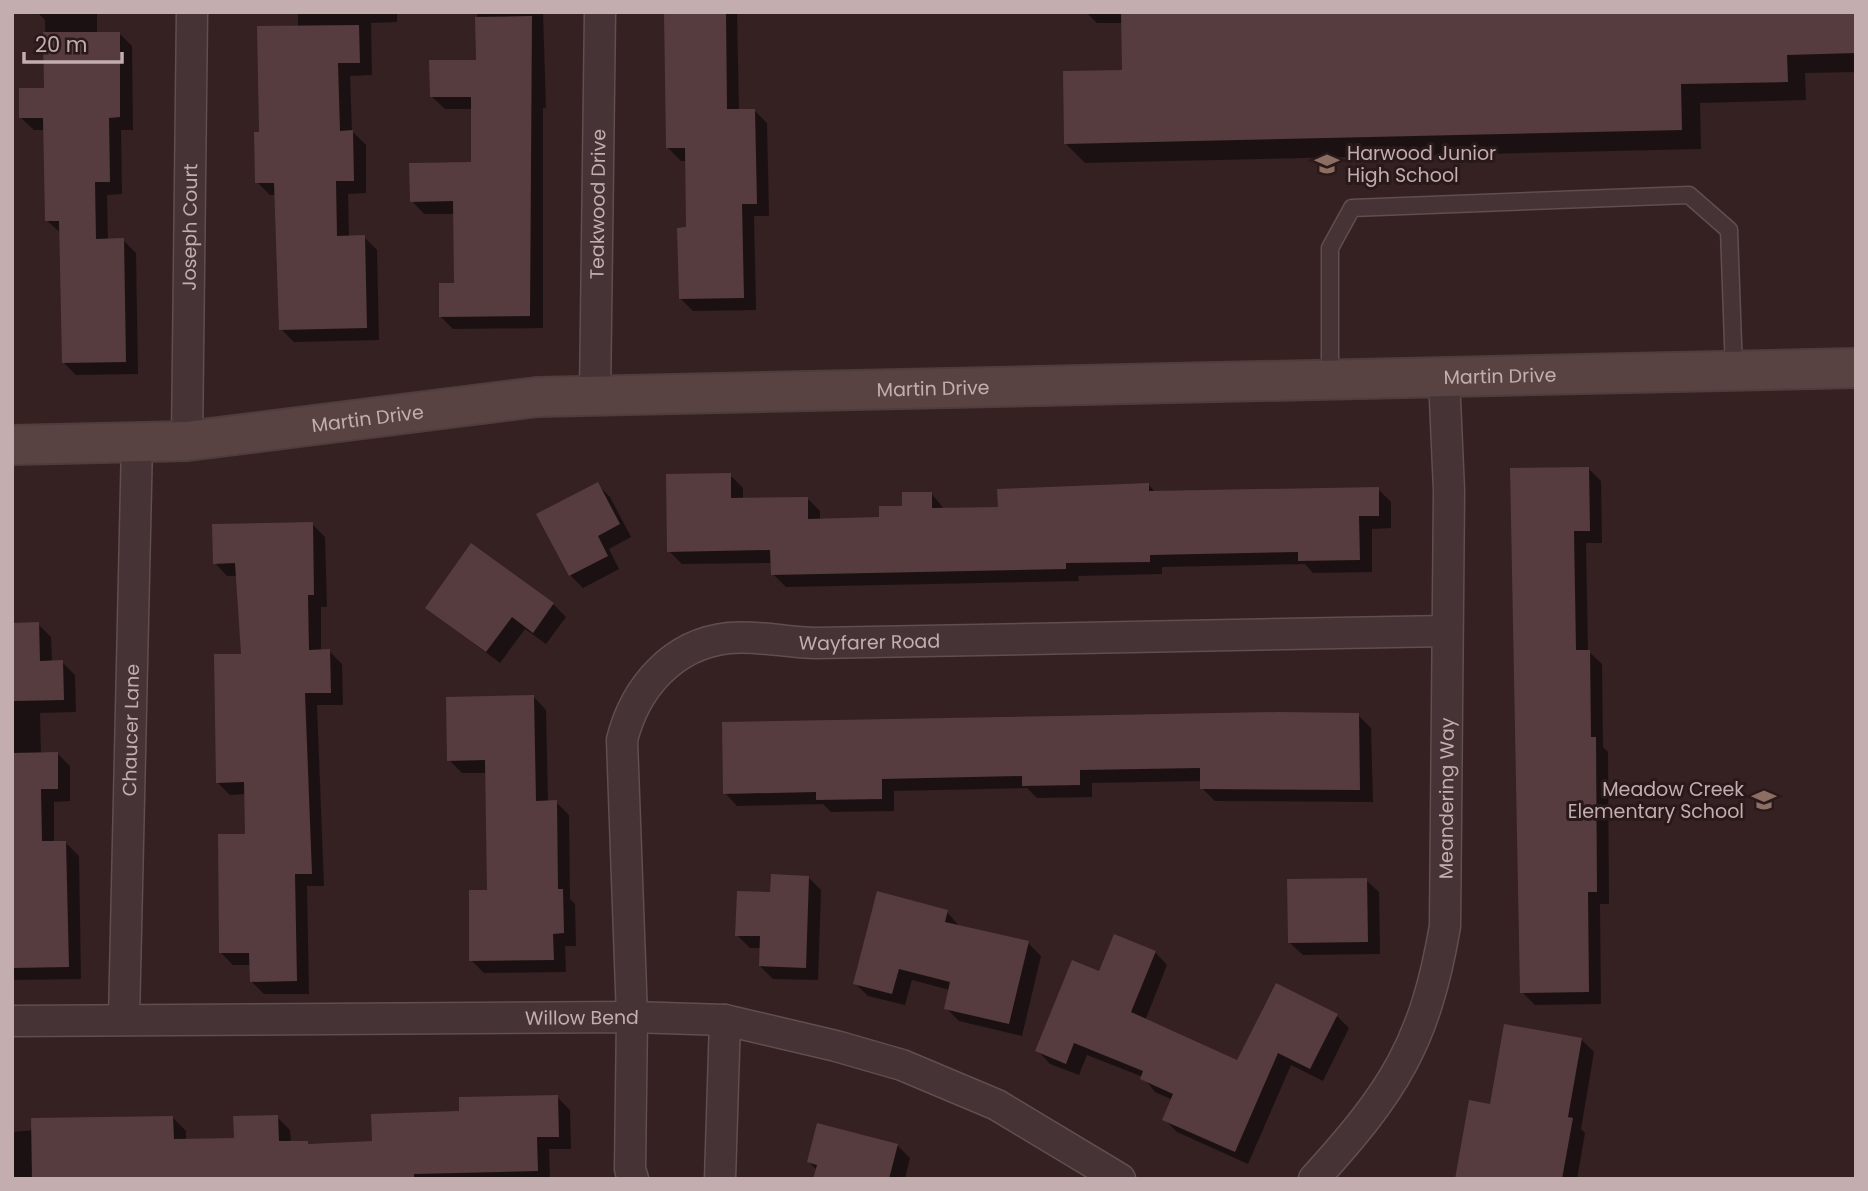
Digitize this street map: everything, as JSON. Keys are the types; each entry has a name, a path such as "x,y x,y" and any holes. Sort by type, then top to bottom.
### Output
{"street":[{"name":"Joseph Court","path":"187,441 192,12"},
{"name":"Teakwood Drive","path":"595,396 600,12"},
{"name":"Martin Drive","path":"12,445 187,441 537,397 1856,368"},
{"name":"Meandering Way","path":"1314,1179 1351,1138 1392,1084 1412,1047 1436,980 1445,926 1449,491 1444,377"},
{"name":"Chaucer Lane","path":"124,1019 137,443"},
{"name":"Wayfarer Road","path":"633,1179 630,1169 632,1017 622,740 627,720 646,685 670,661 694,648 728,638 816,643 1447,631"},
{"name":"Willow Bend","path":"12,1021 632,1017 724,1020 869,1055 964,1089 1033,1124 1119,1179"},
{"path":"720,1179 724,1020"}],"lane":[{"path":"1330,380 1330,248 1352,208 1689,195 1729,230 1734,371"}],"building":[{"path":"664,12 726,12 727,109 755,109 757,204 742,204 744,298 679,299 677,228 686,227 685,148 666,148"},
{"path":"1121,12 1856,12 1856,53 1787,55 1788,82 1681,84 1682,130 1064,144 1063,71 1122,70"},
{"path":"532,16 530,316 439,317 439,283 454,283 453,201 410,202 409,163 471,162 471,97 430,97 429,60 476,60 475,17"},
{"path":"359,25 360,63 338,63 340,131 353,130 354,181 336,181 337,236 365,235 367,328 279,330 274,183 255,183 254,132 259,132 257,26"},
{"path":"43,32 120,32 120,117 109,118 110,182 95,182 96,239 124,238 126,362 62,363 59,221 45,221 43,118 19,118 19,88 44,88"},
{"path":"1589,467 1590,531 1574,531 1576,650 1590,650 1591,737 1596,737 1597,892 1588,892 1589,992 1520,993 1510,468"},
{"path":"731,473 731,498 808,497 808,519 879,517 879,506 902,506 902,492 932,492 932,508 998,507 997,489 1149,483 1149,491 1379,487 1379,516 1359,516 1360,560 1298,561 1298,552 1150,555 1150,562 1066,563 1066,569 771,575 770,550 667,552 666,474"},
{"path":"598,482 620,524 598,536 608,556 569,576 536,514"},
{"path":"313,522 314,595 308,595 309,650 330,649 331,693 305,693 312,874 295,874 297,981 250,982 249,953 219,953 218,834 245,834 244,782 216,783 214,654 241,654 235,563 213,564 212,524"},
{"path":"471,543 554,603 533,633 512,617 486,652 425,608"},
{"path":"39,622 40,661 63,660 64,700 12,701 12,623"},
{"path":"534,695 536,801 557,800 558,889 563,889 564,933 553,934 554,960 469,961 469,890 487,890 485,760 447,761 446,697"},
{"path":"1278,712 1359,713 1360,790 1200,789 1200,768 1080,770 1080,785 1022,786 1022,776 882,779 882,799 816,800 816,792 723,794 722,722"},
{"path":"58,752 58,789 41,789 42,841 66,841 69,967 12,968 12,753"},
{"path":"771,874 809,876 806,968 759,966 760,936 735,936 737,891 770,892"},
{"path":"1367,878 1368,942 1288,943 1287,879"},
{"path":"877,891 948,910 945,922 1029,941 1009,1024 944,1009 950,982 899,969 892,994 853,984"},
{"path":"1114,934 1156,951 1131,1012 1237,1060 1276,983 1338,1014 1310,1069 1278,1053 1235,1152 1162,1120 1173,1094 1140,1079 1143,1071 1074,1043 1066,1064 1035,1051 1072,960 1099,971"},
{"path":"1504,1024 1582,1038 1568,1117 1573,1118 1562,1179 1455,1179 1469,1100 1490,1104"},
{"path":"558,1095 559,1137 537,1137 538,1171 414,1174 414,1179 32,1179 31,1118 173,1116 174,1139 234,1138 233,1116 278,1115 279,1141 308,1141 308,1144 372,1141 371,1114 459,1111 459,1097"},
{"path":"817,1123 898,1144 889,1179 813,1179 817,1165 807,1162"}],"place":[{"name":"Harwood Junior High School","path":"1327,164"},
{"name":"Meadow Creek Elementary School","path":"1764,800"}]}
